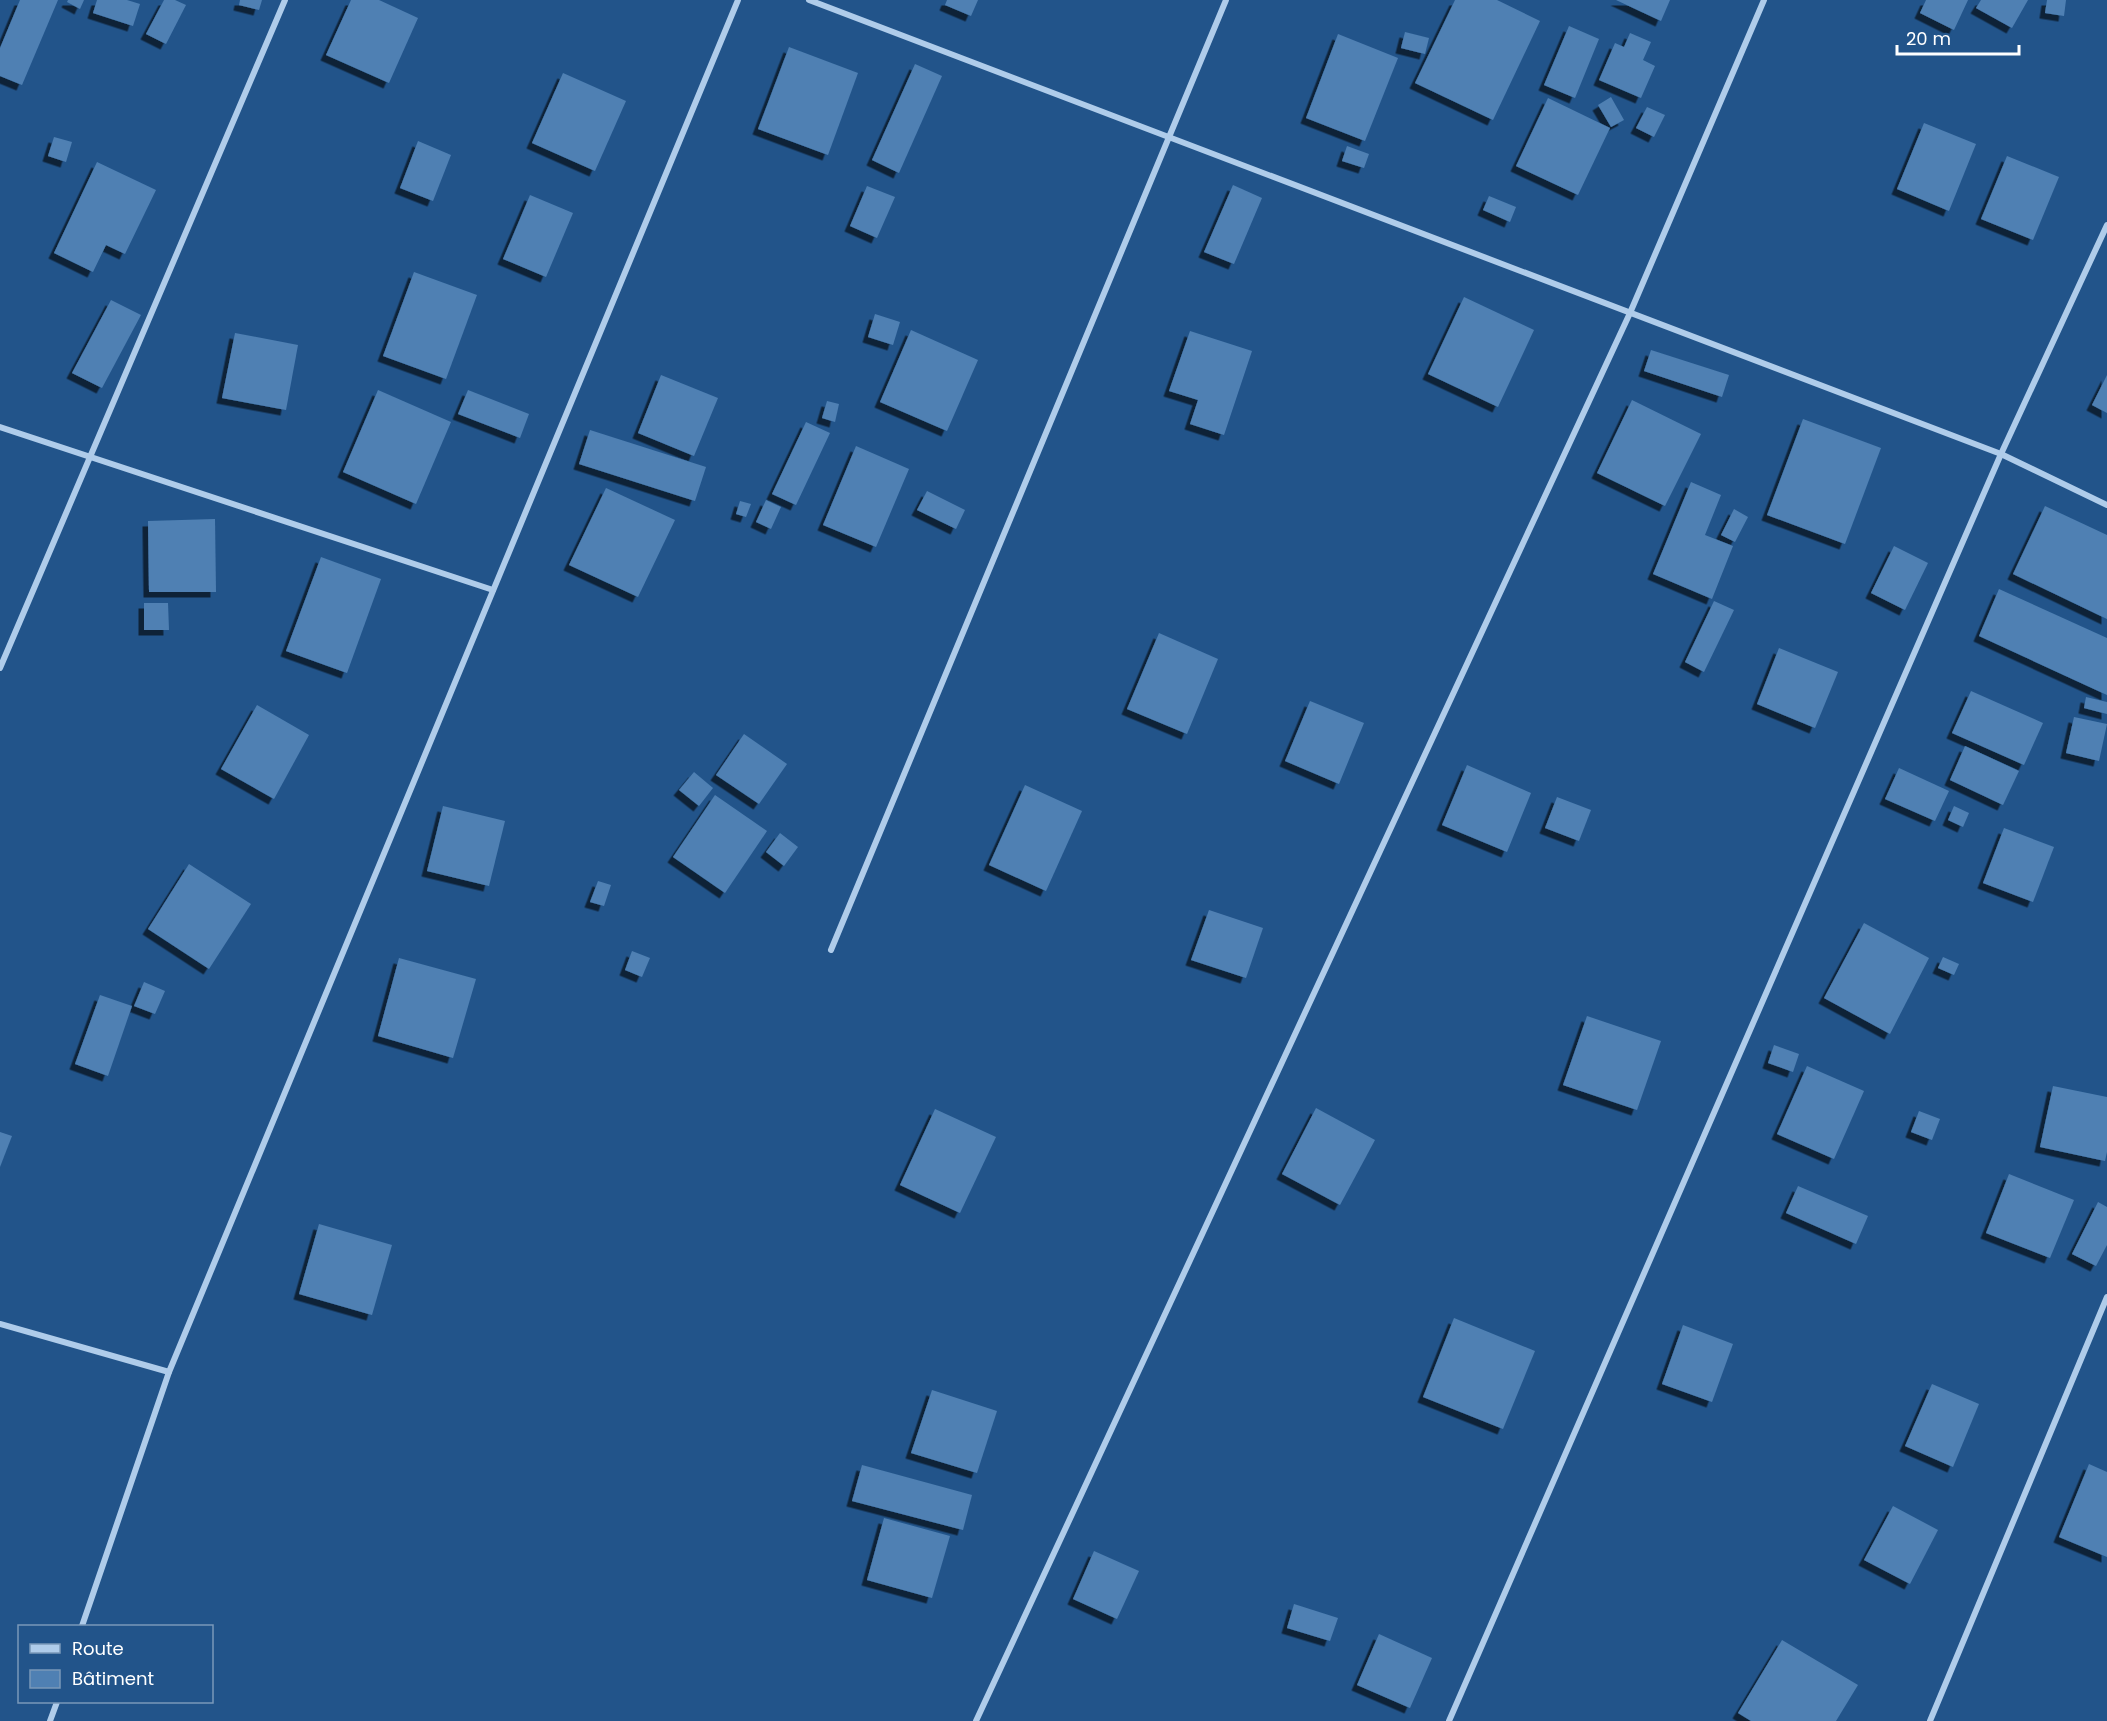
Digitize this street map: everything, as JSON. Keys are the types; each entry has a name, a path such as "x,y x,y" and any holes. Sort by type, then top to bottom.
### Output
{"street":[{"path":"0,668 285,0"},
{"path":"82,1625 169,1372 738,0"},
{"path":"809,0 2001,454 2107,505"},
{"path":"831,950 1226,0"},
{"path":"976,1721 1630,313 1764,0"},
{"path":"1449,1721 2001,454 2107,225"},
{"path":"0,426 493,590"},
{"path":"1930,1721 2107,1297"},
{"path":"0,1324 169,1372"},
{"path":"50,1721 56,1703"}],"building":[{"path":"20,0 58,0 22,85 0,76 0,48"},
{"path":"68,0 84,0 80,9 67,2"},
{"path":"97,0 127,0 140,4 133,26 93,13"},
{"path":"164,0 175,0 186,5 166,44 146,34"},
{"path":"240,0 262,0 259,10 239,5"},
{"path":"351,0 379,0 418,18 389,83 326,55"},
{"path":"947,0 978,0 971,16 945,5"},
{"path":"1455,0 1497,0 1540,21 1493,120 1415,83"},
{"path":"1616,0 1670,0 1661,21"},
{"path":"1926,0 1968,0 1954,30 1920,13"},
{"path":"1981,0 2028,0 2012,28 1976,8"},
{"path":"2047,0 2066,0 2064,16 2045,13"},
{"path":"1569,26 1599,39 1575,98 1544,85"},
{"path":"1405,32 1429,38 1425,54 1401,48"},
{"path":"1630,33 1651,42 1643,60 1655,66 1641,98 1599,80 1615,43 1624,47"},
{"path":"1338,34 1398,58 1365,141 1306,118"},
{"path":"789,47 858,73 828,155 758,129"},
{"path":"915,64 942,76 899,173 872,160"},
{"path":"563,73 626,101 595,171 532,143"},
{"path":"1611,97 1624,120 1611,127 1598,105"},
{"path":"1548,98 1610,128 1578,195 1516,166"},
{"path":"1647,107 1665,115 1654,137 1636,128"},
{"path":"1924,123 1976,144 1949,211 1897,189"},
{"path":"54,137 72,142 66,162 48,156"},
{"path":"418,141 451,155 433,201 400,188"},
{"path":"1347,146 1369,154 1364,168 1342,161"},
{"path":"2007,156 2059,177 2033,240 1981,219"},
{"path":"97,162 156,190 125,254 106,245 93,272 54,253"},
{"path":"1233,185 1262,198 1234,264 1204,252"},
{"path":"867,186 895,197 877,238 850,226"},
{"path":"530,195 573,213 546,277 503,259"},
{"path":"1489,196 1516,207 1510,222 1483,210"},
{"path":"414,272 477,295 446,379 383,356"},
{"path":"1464,297 1534,330 1498,407 1428,374"},
{"path":"111,300 141,315 102,388 72,373"},
{"path":"875,314 900,322 893,345 868,337"},
{"path":"911,330 978,360 947,431 880,402"},
{"path":"1190,331 1252,351 1224,435 1190,424 1198,400 1169,391"},
{"path":"235,333 298,345 286,410 222,398"},
{"path":"1651,350 1729,375 1722,397 1644,371"},
{"path":"661,375 718,398 694,456 638,433"},
{"path":"2107,375 2107,413 2092,405"},
{"path":"378,390 451,422 416,504 343,472"},
{"path":"468,390 529,414 520,438 458,414"},
{"path":"1632,400 1701,434 1665,506 1597,473"},
{"path":"827,401 839,404 835,422 822,418"},
{"path":"1803,419 1881,448 1845,544 1767,515"},
{"path":"806,422 830,433 796,505 772,494"},
{"path":"590,430 706,467 695,501 579,464"},
{"path":"856,446 909,469 876,547 823,525"},
{"path":"1691,482 1721,495 1705,535 1733,546 1712,599 1653,574"},
{"path":"606,488 675,520 638,597 569,565"},
{"path":"927,491 965,510 956,529 917,510"},
{"path":"766,500 781,507 771,529 756,522"},
{"path":"740,501 751,504 746,517 736,514"},
{"path":"2045,506 2107,535 2107,619 2013,574"},
{"path":"1734,509 1748,517 1735,542 1721,535"},
{"path":"215,519 216,592 149,592 148,521"},
{"path":"1894,546 1928,563 1905,610 1871,593"},
{"path":"321,557 381,579 347,673 286,651"},
{"path":"1999,589 2107,638 2107,695 1979,636"},
{"path":"1714,601 1734,610 1704,672 1685,662"},
{"path":"144,603 168,603 169,630 144,630"},
{"path":"1159,633 1218,659 1187,734 1127,709"},
{"path":"1779,648 1838,672 1815,728 1757,704"},
{"path":"1971,691 2043,723 2024,765 1952,733"},
{"path":"2086,697 2107,702 2107,714 2084,708"},
{"path":"1310,701 1364,723 1339,784 1285,761"},
{"path":"257,705 309,735 274,799 221,769"},
{"path":"2074,717 2107,724 2099,761 2066,753"},
{"path":"744,734 787,764 759,804 716,775"},
{"path":"1965,746 2019,771 2003,805 1950,780"},
{"path":"1467,765 1531,793 1507,852 1442,825"},
{"path":"1899,768 1949,791 1935,821 1885,799"},
{"path":"694,772 713,788 699,806 679,790"},
{"path":"1025,785 1082,811 1046,891 989,865"},
{"path":"715,795 767,831 725,893 673,857"},
{"path":"1557,797 1591,810 1579,841 1545,828"},
{"path":"443,806 505,821 489,886 427,871"},
{"path":"1954,806 1969,813 1963,827 1948,820"},
{"path":"2004,828 2054,847 2033,902 1983,883"},
{"path":"780,833 798,847 784,866 766,852"},
{"path":"189,864 251,904 209,969 148,929"},
{"path":"598,881 611,885 604,906 590,902"},
{"path":"1209,910 1263,928 1246,978 1191,960"},
{"path":"1864,923 1929,958 1890,1034 1824,998"},
{"path":"632,951 650,958 642,977 625,970"},
{"path":"1943,957 1959,964 1954,975 1938,968"},
{"path":"399,958 476,979 453,1058 378,1036"},
{"path":"144,982 165,991 155,1014 134,1006"},
{"path":"100,995 132,1006 108,1076 75,1064"},
{"path":"1587,1016 1661,1041 1637,1110 1563,1085"},
{"path":"1774,1045 1799,1054 1793,1072 1768,1063"},
{"path":"1807,1066 1864,1091 1834,1159 1777,1134"},
{"path":"2053,1086 2107,1097 2105,1161 2040,1147"},
{"path":"1316,1108 1375,1140 1340,1205 1282,1174"},
{"path":"935,1109 996,1137 960,1213 900,1185"},
{"path":"1919,1111 1940,1119 1932,1140 1911,1132"},
{"path":"0,1132 12,1136 0,1167"},
{"path":"2009,1174 2074,1200 2050,1258 1986,1233"},
{"path":"1798,1186 1868,1216 1856,1244 1786,1213"},
{"path":"2098,1202 2107,1207 2107,1245 2096,1266 2072,1254"},
{"path":"319,1224 392,1245 372,1315 299,1294"},
{"path":"1454,1318 1535,1351 1503,1429 1423,1397"},
{"path":"1683,1325 1733,1344 1712,1402 1662,1384"},
{"path":"1932,1384 1979,1404 1953,1467 1905,1446"},
{"path":"932,1390 997,1411 977,1473 911,1453"},
{"path":"2089,1464 2107,1472 2107,1557 2059,1537"},
{"path":"862,1465 972,1495 963,1530 852,1501"},
{"path":"1893,1506 1938,1530 1910,1584 1864,1560"},
{"path":"884,1518 950,1536 932,1598 867,1580"},
{"path":"1094,1551 1139,1571 1117,1619 1073,1599"},
{"path":"1294,1604 1338,1618 1330,1641 1287,1628"},
{"path":"1379,1634 1432,1658 1410,1708 1357,1685"},
{"path":"1782,1640 1858,1685 1836,1721 1751,1721 1738,1713"}]}
